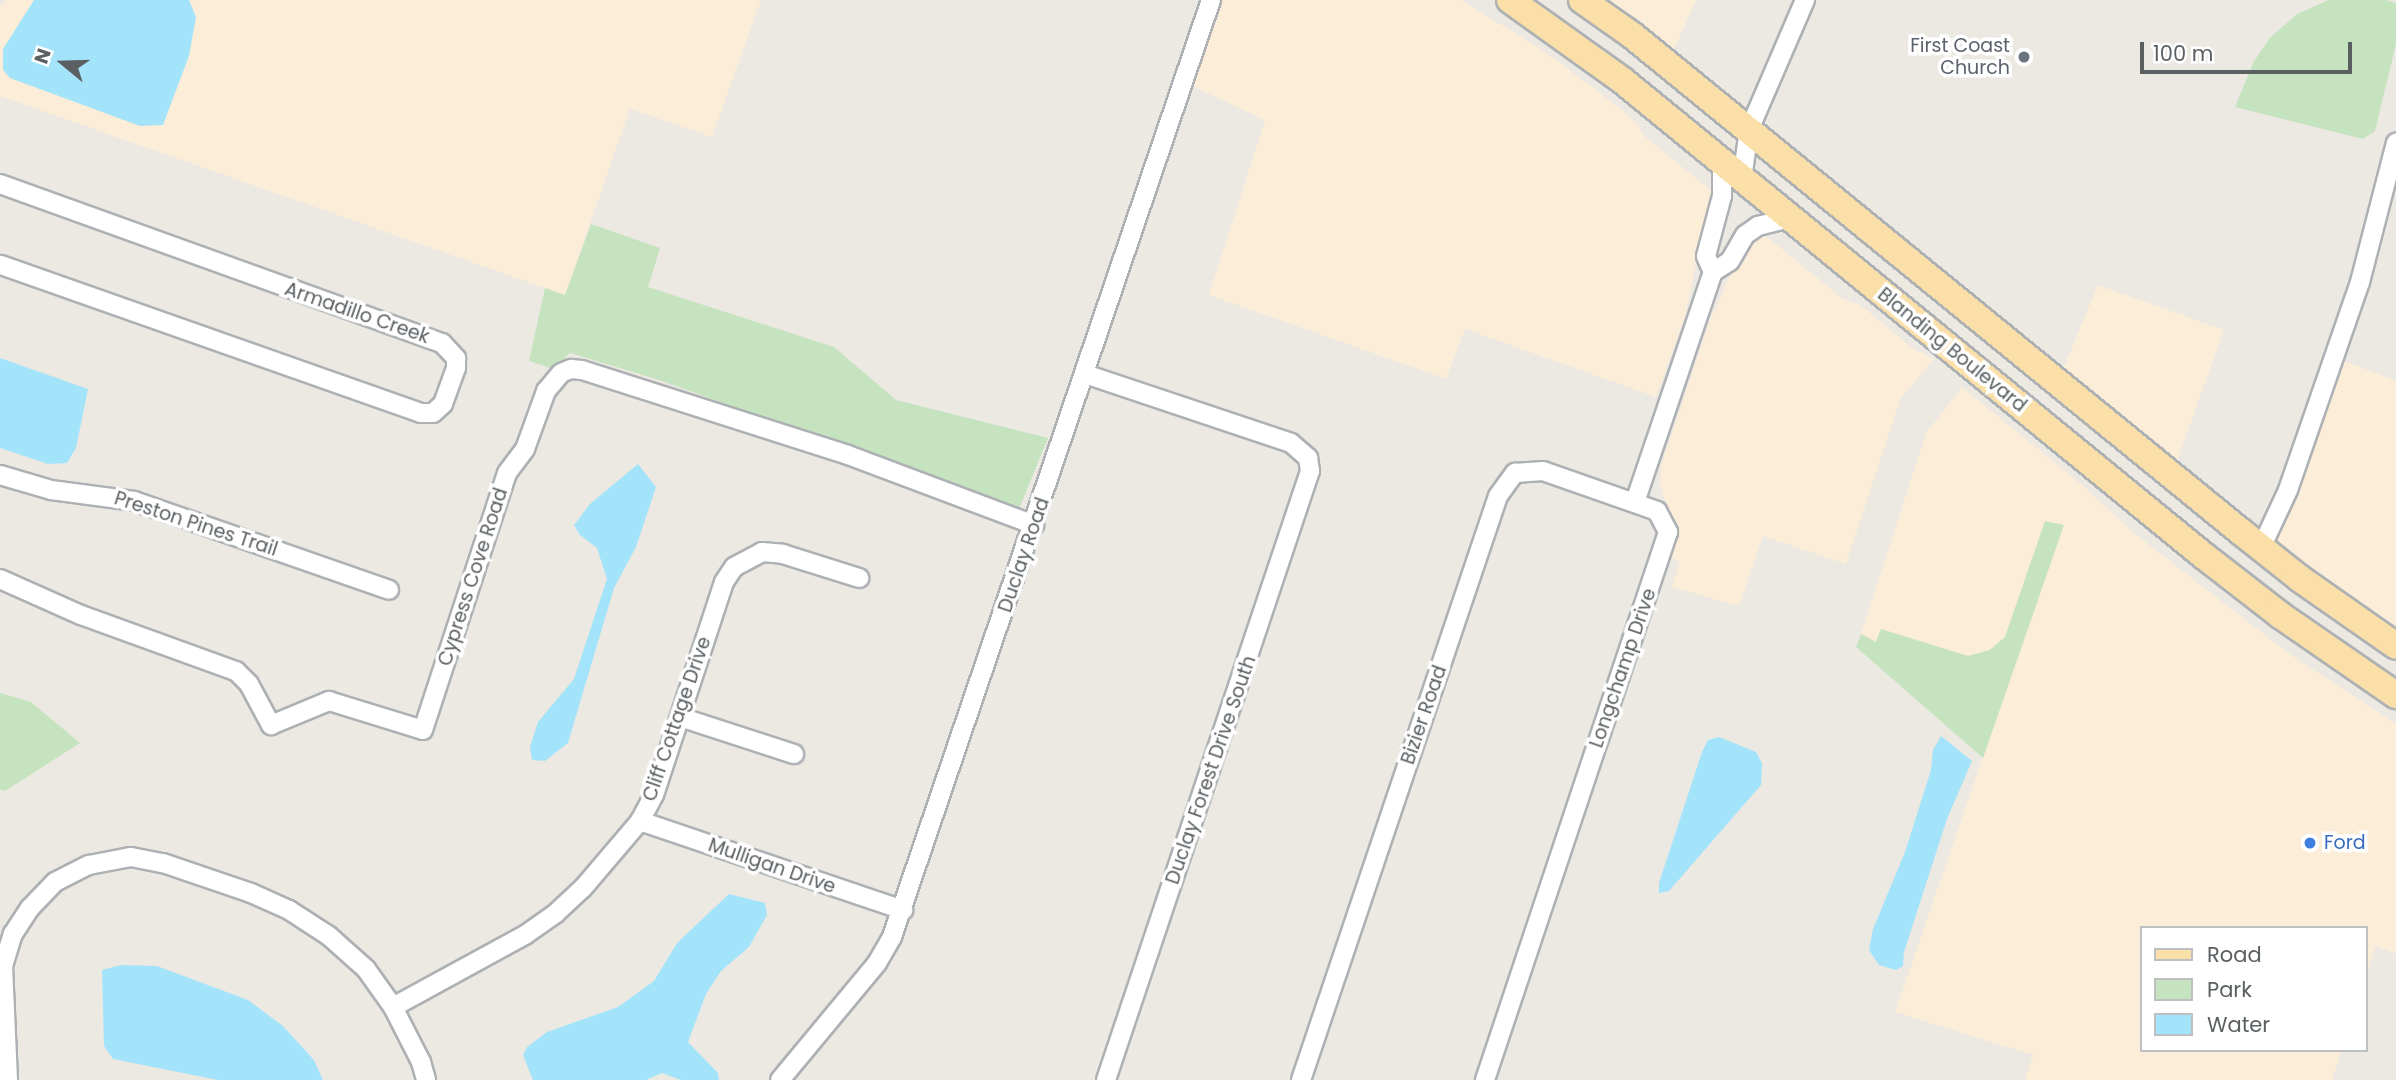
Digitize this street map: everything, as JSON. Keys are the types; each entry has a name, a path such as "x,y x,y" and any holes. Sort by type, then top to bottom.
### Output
{"main road":[{"name":"Blanding Boulevard","path":"1510,0 1623,81 2214,564 2343,660 2396,695"},
{"path":"1583,0 1633,36 2261,548 2396,646"},
{"path":"2041,422 2065,390"},
{"path":"2343,660 2366,626"}],"street":[{"name":"Duclay Road","path":"780,1080 877,963 903,910 1211,0"},
{"path":"1713,272 1706,256 1722,196 1805,0"},
{"path":"2261,548 2288,490 2356,295 2396,143"},
{"name":"Armadillo Creek","path":"0,184 442,343 456,358 456,368 443,404 433,413 421,414 0,265"},
{"path":"1635,502 1713,272 1730,261 1745,235 1758,226 1791,218"},
{"name":"Cypress Cove Road","path":"0,579 81,615 236,671 249,684 271,725 329,701 423,730 507,473 525,449 546,391 561,373 571,369 582,370 848,455 1034,525"},
{"name":"Duclay Forest Drive South","path":"1085,374 1291,443 1308,458 1308,484 1107,1080"},
{"name":"Bizier Road","path":"1301,1080 1498,496 1506,482 1515,473 1543,471 1635,502"},
{"name":"Preston Pines Trail","path":"0,475 51,490 134,501 389,590"},
{"name":"Longchamp Drive","path":"1485,1080 1666,542 1668,532 1663,516 1635,502"},
{"name":"Cliff Cottage Drive","path":"393,1007 525,935 556,914 583,888 640,821 654,795 724,582 734,567 762,552 783,554 859,578"},
{"path":"680,717 794,754"},
{"name":"Mulligan Drive","path":"640,821 903,910"},
{"path":"8,1080 3,965 13,934 30,908 55,882 89,865 131,857 163,863 289,910 329,936 366,970 393,1007 421,1062 426,1080"}],"shaded area":[{"path":"6,0 761,0 712,137 630,109 565,295 0,96 0,7"},
{"path":"1221,0 1461,0 1544,51 1620,108 1638,124 1643,135 1712,191 1714,208 1700,246 1685,316 1656,397 1465,329 1446,379 1209,295 1265,120 1190,85"},
{"path":"1603,0 1696,0 1673,52"},
{"path":"1762,233 1842,298 1860,305 1914,349 1934,359 1901,398 1846,564 1763,536 1739,606 1672,587 1680,562 1670,558 1677,535 1660,485 1661,466 1711,318 1742,249"},
{"path":"2098,285 2224,330 2175,467 2061,374"},
{"path":"2339,359 2396,381 2396,632 2270,544"},
{"path":"1962,387 2081,484 2134,533 2292,656 2396,724 2396,954 2376,946 2368,969 2368,926 2140,926 2140,1052 2341,1052 2332,1080 2025,1080 2033,1055 1895,1012 2063,525 2045,522 2005,637 1989,650 1968,656 1881,629 1876,642 1861,634 1926,433"}],"green space":[{"path":"2329,0 2386,0 2396,3 2396,44 2375,131 2363,139 2235,107 2254,61 2270,38 2297,14"},
{"path":"591,224 660,248 648,287 834,347 896,400 1048,438 1019,509 659,380 570,353 553,369 529,361 545,288 565,295"},
{"path":"2045,521 2064,525 1983,758 1856,647 1861,634 1876,642 1881,629 1968,656 1990,650 2005,637"},
{"path":"0,693 31,702 80,743 5,791 0,789"}],"water":[{"path":"34,0 189,0 196,17 189,56 163,125 140,126 10,78 3,70 3,49"},
{"path":"0,358 88,389 76,448 67,463 48,464 0,448"},
{"path":"638,464 656,487 636,547 614,588 568,743 545,761 532,760 530,747 538,722 574,679 607,579 597,548 579,534 574,525 590,504"},
{"path":"1941,736 1972,761 1947,819 1904,952 1903,966 1896,970 1879,965 1869,950 1873,929 1905,852 1931,770 1933,750"},
{"path":"1719,737 1756,752 1762,763 1761,785 1669,891 1659,893 1659,883 1702,752 1708,740"},
{"path":"729,894 765,903 767,915 749,947 721,971 706,994 688,1042 718,1073 719,1080 681,1080 662,1073 646,1080 533,1080 523,1055 527,1047 547,1032 618,1007 654,981 677,943"},
{"path":"121,965 157,966 248,1000 283,1026 314,1060 323,1080 218,1080 113,1059 104,1046 102,970"}],"place":[{"name":"First Coast Church","path":"2024,57"},
{"name":"Ford","path":"2310,843"}]}
